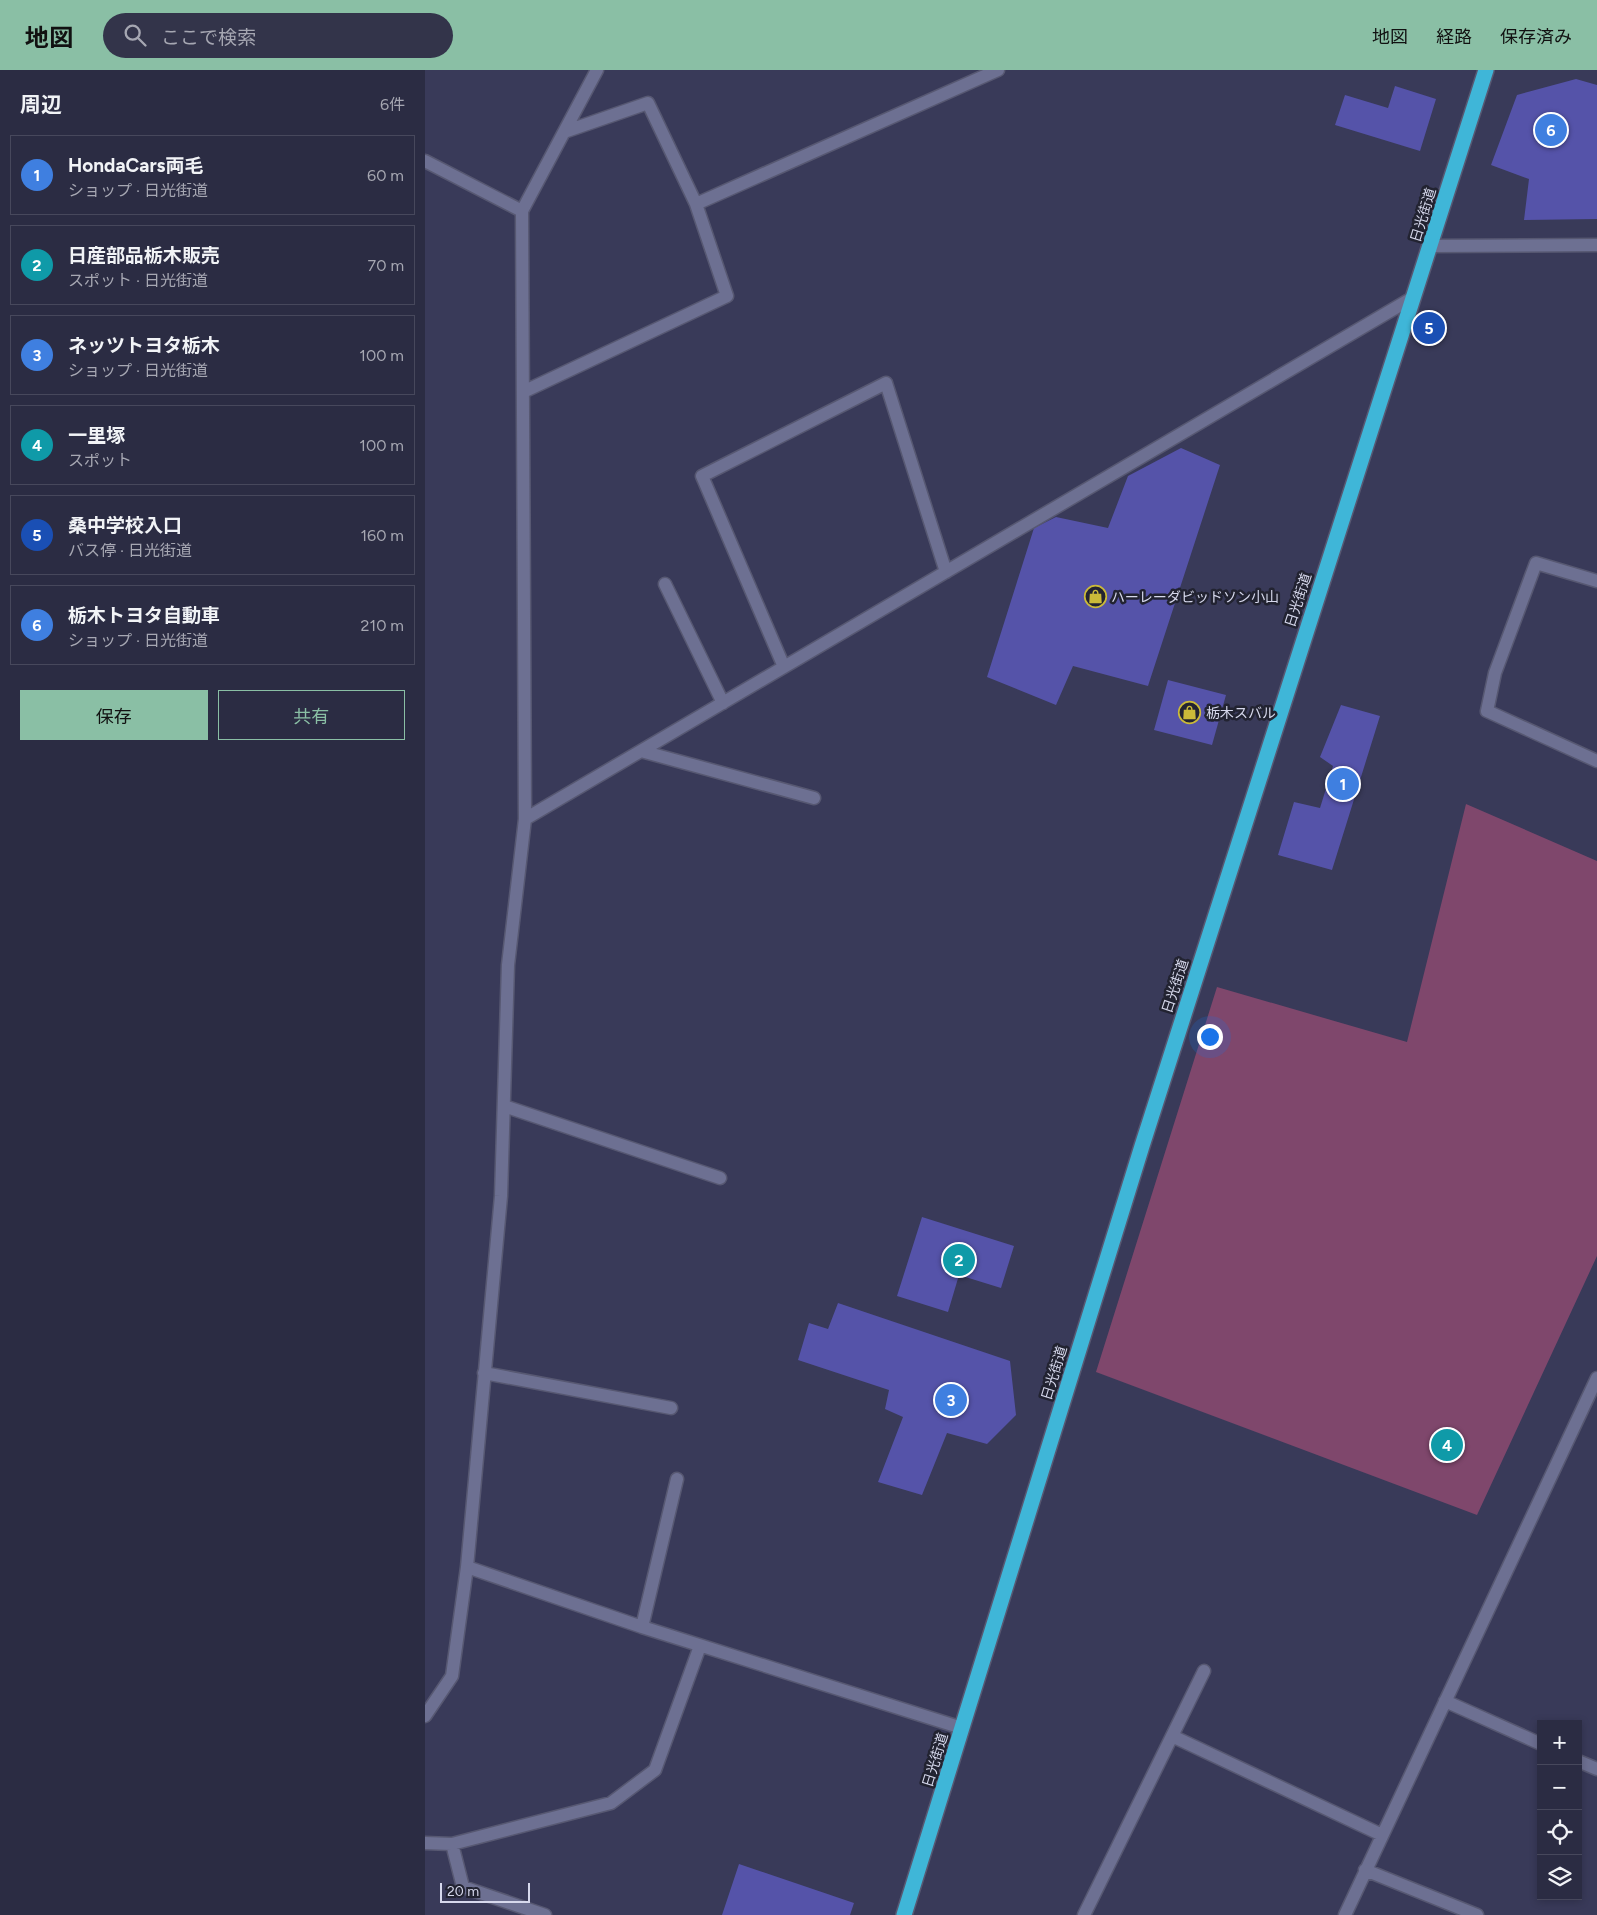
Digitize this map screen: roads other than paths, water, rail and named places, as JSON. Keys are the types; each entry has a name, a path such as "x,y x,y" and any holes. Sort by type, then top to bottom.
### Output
{"highway":[{"name":"日光街道","path":"904,1915 1145,1137 1486,70"}],"street":[{"path":"425,1716 453,1676 467,1567 501,1196 507,965 525,819 522,211 597,70"},
{"path":"696,204 999,70"},
{"path":"523,392 727,296 696,204 648,103 564,132"},
{"path":"425,160 522,211"},
{"path":"1430,246 1597,245"},
{"path":"525,819 1414,297"},
{"path":"784,667 701,476 886,383 947,572"},
{"path":"1597,581 1536,562 1495,673 1487,711 1597,760"},
{"path":"665,584 723,703"},
{"path":"641,751 814,798"},
{"path":"504,1106 720,1178"},
{"path":"484,1373 671,1408"},
{"path":"1345,1915 1597,1378"},
{"path":"643,1627 677,1479"},
{"path":"467,1567 700,1646 962,1728"},
{"path":"425,1842 452,1844 611,1803 655,1770 700,1646"},
{"path":"1084,1915 1204,1671"},
{"path":"1445,1700 1537,1742"},
{"path":"1173,1736 1382,1836"},
{"path":"1582,1763 1597,1769"},
{"path":"452,1844 463,1887 545,1915"},
{"path":"1365,1870 1477,1915"}],"place":[{"name":"栃木トヨタ自動車","path":"1551,130"},
{"name":"桑中学校入口","path":"1429,328"},
{"name":"ハーレーダビッドソン小山","path":"1095,597"},
{"name":"栃木スバル","path":"1190,713"},
{"name":"HondaCars両毛","path":"1343,784"},
{"name":"日産部品栃木販売","path":"959,1260"},
{"name":"ネッツトヨタ栃木","path":"951,1400"},
{"name":"一里塚","path":"1447,1445"}]}
